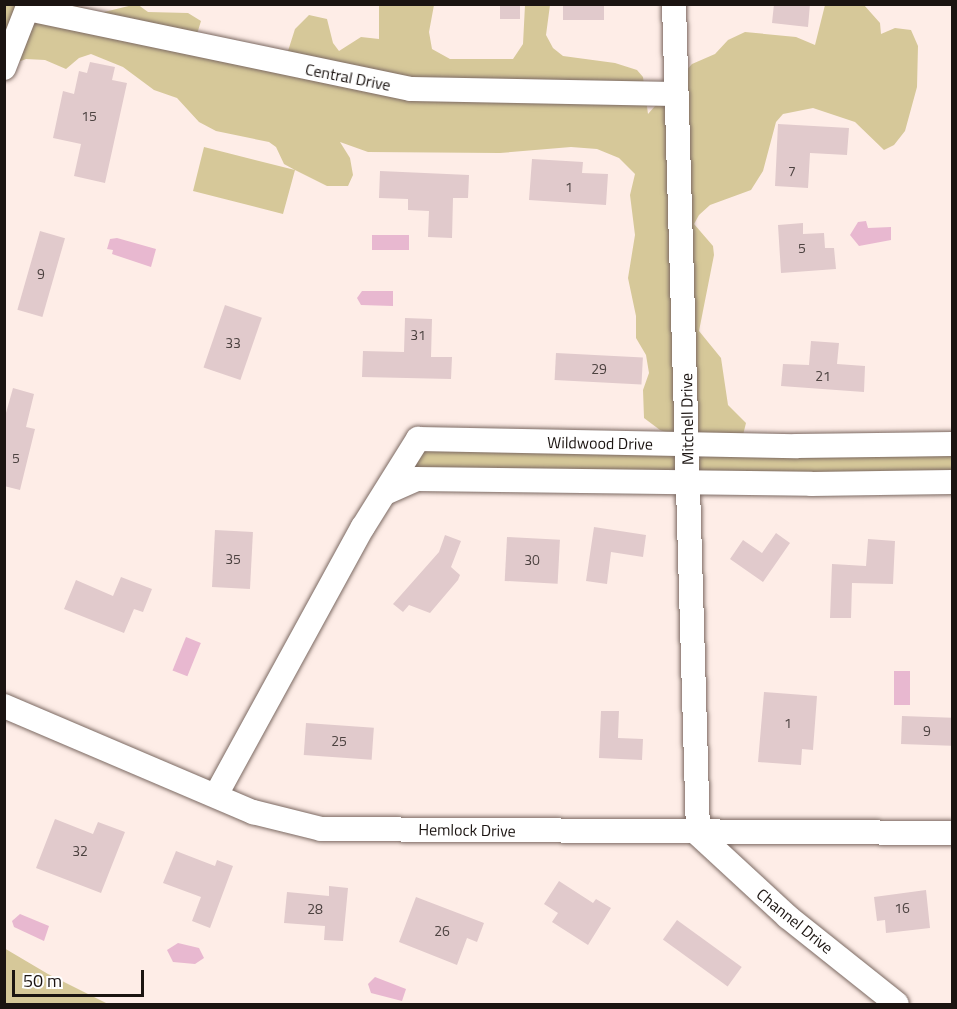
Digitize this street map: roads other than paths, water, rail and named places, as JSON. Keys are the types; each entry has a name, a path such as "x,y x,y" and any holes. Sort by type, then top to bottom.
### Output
{"street":[{"name":"Mitchell Drive","path":"674,4 698,834"},
{"name":"Central Drive","path":"28,7 411,89 675,94"},
{"path":"4,68 28,7"},
{"name":"Wildwood Drive","path":"216,795 385,494 418,440 688,444 952,444"},
{"path":"385,494 416,479 952,482"},
{"name":"Hemlock Drive","path":"4,705 289,824 321,829 672,830 698,834 952,833"},
{"name":"Channel Drive","path":"698,834 788,917 897,1005"}]}
